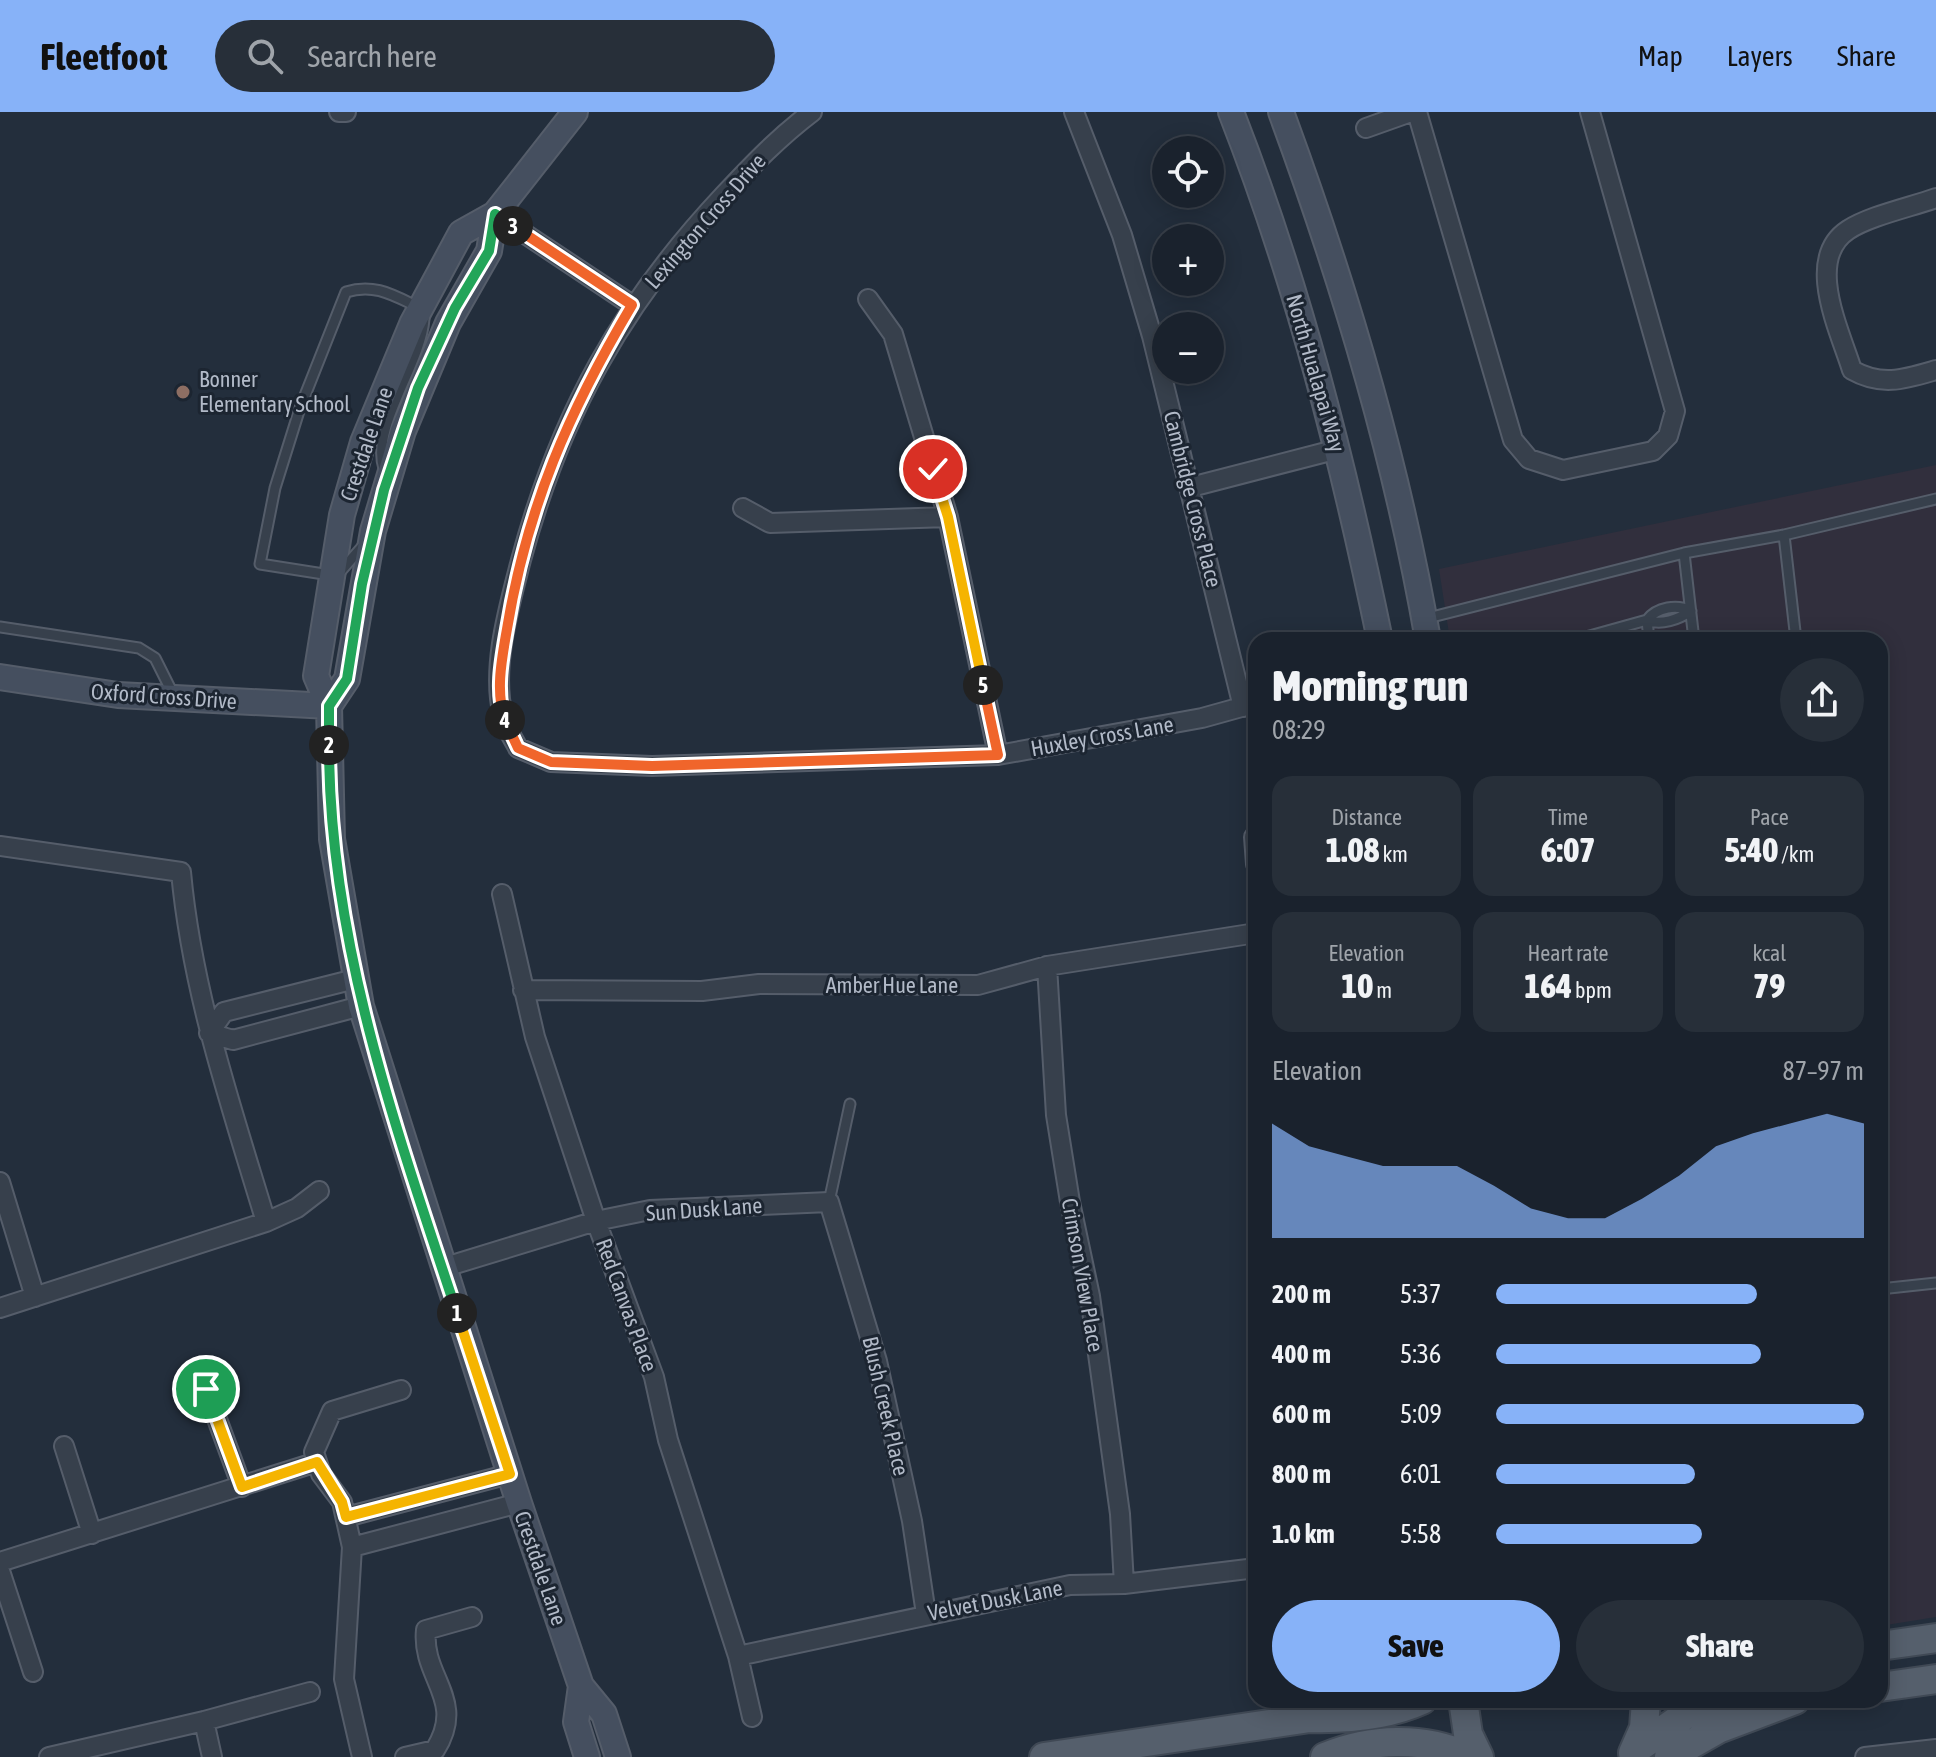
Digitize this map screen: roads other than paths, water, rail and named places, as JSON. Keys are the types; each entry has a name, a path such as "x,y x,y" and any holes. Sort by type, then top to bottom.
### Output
{"main road":[{"path":"1888,1645 1936,1638"},
{"path":"1888,1686 1936,1679"},
{"path":"1310,1718 1336,1708"},
{"path":"1044,1757 1310,1718 1345,1719 1396,1708"},
{"path":"1464,1708 1468,1734 1479,1757"},
{"path":"1633,1754 1644,1728 1645,1708"},
{"path":"1633,1754 1685,1715 1713,1708"},
{"path":"1669,1757 1718,1729 1774,1708"},
{"path":"1325,1757 1349,1747 1403,1741 1437,1745 1469,1757"}],"street":[{"path":"339,112 346,112"},
{"name":"Crestdale Lane","path":"575,112 495,214 461,233 419,308 363,442 330,575 316,676 329,706 332,839 361,1006 442,1268 581,1686 604,1714 618,1757"},
{"name":"Lexington Cross Drive","path":"518,748 503,716 500,671 514,589 539,494 587,380 632,305 685,236 779,137 812,112"},
{"name":"Cambridge Cross Place","path":"1074,112 1122,235 1248,698"},
{"name":"North Hualapai Way","path":"1231,112 1285,264 1338,449 1378,632"},
{"path":"1281,112 1354,332 1403,518 1426,630"},
{"path":"1366,128 1411,112"},
{"path":"1417,112 1513,440 1529,459 1563,470 1653,451 1668,436 1675,411 1590,112"},
{"path":"1936,198 1848,230 1830,247 1828,289 1852,370 1866,378 1893,383 1936,370"},
{"path":"495,214 632,305"},
{"name":"Crestdale Lane","path":"329,706 347,679 373,531 418,388 455,308 489,251 495,214"},
{"path":"868,299 893,334 948,517 998,755"},
{"path":"1191,487 1338,449"},
{"path":"743,508 770,523 948,517"},
{"name":"Oxford Cross Drive","path":"0,677 118,695 329,706"},
{"name":"Huxley Cross Lane","path":"518,748 551,762 652,766 998,755 1248,705"},
{"path":"0,846 181,872 185,919 209,1033 266,1222"},
{"name":"Red Canvas Place","path":"502,894 535,1037 596,1221 654,1377 668,1440 738,1656 752,1717"},
{"name":"Amber Hue Lane","path":"523,990 702,991 759,984 978,985 1047,966 1248,934"},
{"name":"Crimson View Place","path":"1047,966 1056,1115 1090,1296 1120,1514 1124,1584"},
{"path":"209,1033 224,1012 355,979"},
{"path":"209,1033 233,1040 361,1006"},
{"path":"0,1182 35,1297"},
{"path":"0,1308 266,1222 297,1208 319,1191"},
{"name":"Sun Dusk Lane","path":"442,1268 596,1221 650,1210 829,1202"},
{"name":"Blush Creek Place","path":"829,1202 877,1361 912,1521 926,1614"},
{"path":"206,1389 242,1487"},
{"path":"362,1757 344,1679 352,1547 342,1502 314,1452 332,1411 401,1390"},
{"path":"64,1446 92,1534"},
{"path":"0,1562 317,1462"},
{"path":"346,1517 510,1474"},
{"path":"352,1547 519,1503"},
{"name":"Velvet Dusk Lane","path":"738,1656 1070,1585 1124,1584 1248,1569"},
{"path":"0,1571 33,1672"},
{"path":"405,1757 436,1754 447,1730 444,1693 424,1648 426,1630 472,1617"},
{"name":"Crestdale Lane","path":"581,1686 576,1722 587,1757"},
{"path":"49,1757 204,1721 310,1692"},
{"path":"204,1721 212,1757"},
{"path":"1865,1757 1936,1749"}],"lane":[{"path":"373,531 340,572 330,575 260,564 275,488 300,408 346,292 360,287 379,289 419,308 424,316 420,347 386,431 382,463 387,480"},
{"path":"1426,630 1684,553 1784,535 1936,499"},
{"path":"1784,535 1795,632"},
{"path":"1684,553 1693,632"},
{"path":"1607,632 1647,620 1653,613 1664,609 1681,606 1691,611"},
{"path":"1647,620 1648,632"},
{"path":"0,627 139,648 155,658 175,699"},
{"path":"829,1202 850,1104"},
{"path":"1888,1288 1936,1283"}],"place":[{"name":"Bonner Elementary School","path":"183,392"}]}
